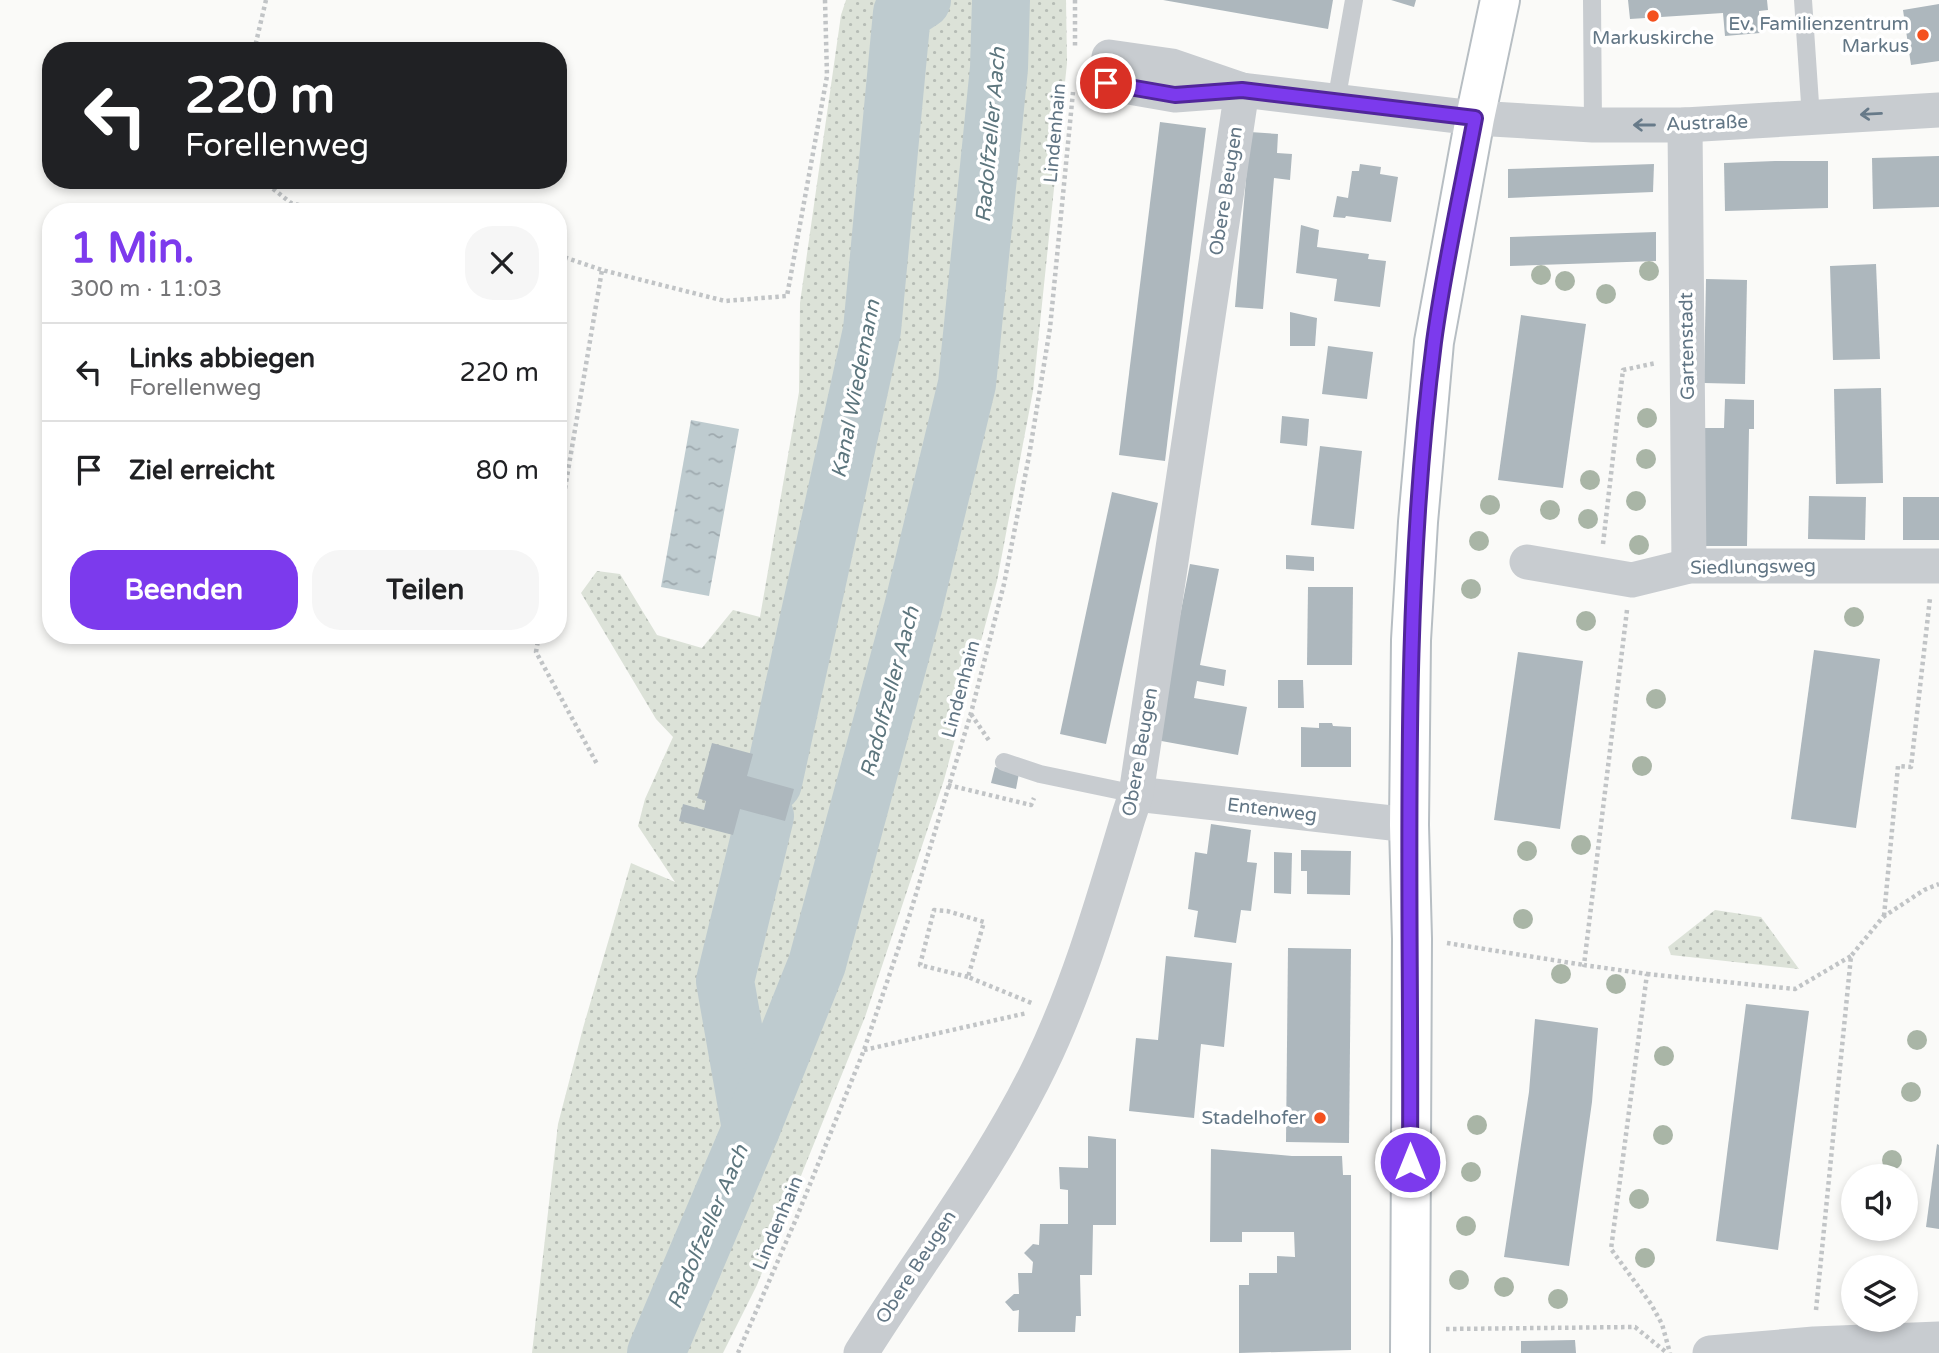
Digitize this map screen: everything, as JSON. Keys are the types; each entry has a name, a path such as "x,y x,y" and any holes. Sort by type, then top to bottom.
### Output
{"main road":[{"path":"1410,1341 1412,939 1409,825 1411,640 1418,522 1434,342 1475,118 1500,0"}],"street":[{"name":"Austraße","path":"1242,90 1475,118 1593,125 1685,125 1939,110"},
{"name":"Obere Beugen","path":"861,1353 1003,1135 1041,1064 1056,1006 1083,967 1136,794 1242,90"},
{"name":"Gartenstadt","path":"1685,125 1689,566"},
{"name":"Siedlungsweg","path":"1527,562 1615,577 1689,566 1937,566"},
{"name":"Entenweg","path":"1136,794 1409,825"},
{"path":"1710,1353 1814,1344 1939,1339"}],"lane":[{"path":"1336,102 1354,0"},
{"path":"1592,0 1593,125"},
{"path":"1802,0 1811,118"},
{"path":"1003,762 1040,774 1136,794"}],"path":[{"path":"256,42 267,0"},
{"path":"567,258 602,270 725,301 787,296 827,76 825,0"},
{"name":"Lindenhain","path":"1075,0 1075,56"},
{"name":"Lindenhain","path":"740,1351 864,1050 909,917 971,713 1006,571 1029,456 1050,328 1073,83"},
{"path":"273,189 291,203"},
{"path":"567,477 602,270"},
{"path":"1584,965 1615,577 1623,370 1687,355"},
{"path":"1884,917 1898,766 1911,767 1937,566"},
{"path":"537,644 536,652 597,764"},
{"path":"971,713 1003,762"},
{"path":"948,785 1031,805 1040,774"},
{"path":"1412,939 1647,974 1795,989 1851,956 1884,917 1924,890 1939,884"},
{"path":"968,977 984,922 934,910 920,965 968,977 1056,1006"},
{"path":"1814,1344 1851,956"},
{"path":"1647,974 1611,1249 1662,1324 1668,1353"},
{"path":"864,1050 1056,1006"},
{"path":"1410,1341 1635,1327 1668,1353"}],"shaded area":[{"path":"846,0 1066,0 1067,63 1033,391 997,581 944,780 865,1017 757,1285 723,1353 532,1353 558,1124 631,863 675,882 638,826 645,799 673,737 656,719 581,593 597,571 620,574 657,635 702,648 733,610 760,617 799,392 800,303 841,15"},
{"path":"1715,910 1761,917 1799,969 1671,955 1668,947"}],"water":[{"path":"691,420 739,429 709,596 661,587"}],"building":[{"path":"1163,0 1333,0 1328,29"},
{"path":"1391,0 1416,0 1414,7"},
{"name":"Markuskirche","path":"1628,0 1767,0 1768,10 1759,11 1760,33 1725,36 1723,13 1630,19"},
{"name":"Ev. Familienzentrum Markus","path":"1939,4 1939,61 1911,65 1903,10"},
{"path":"1160,122 1206,128 1165,461 1119,455"},
{"path":"1250,132 1278,134 1277,153 1292,154 1290,180 1274,178 1263,309 1235,307"},
{"path":"1939,156 1939,207 1873,209 1872,158"},
{"path":"1828,161 1828,208 1725,211 1724,163"},
{"path":"1360,164 1381,167 1380,174 1398,177 1391,222 1346,216 1333,217 1337,196 1348,198 1352,171 1359,171"},
{"path":"1654,164 1653,192 1508,198 1508,169"},
{"path":"1301,225 1319,230 1317,247 1369,254 1368,259 1386,261 1380,307 1334,301 1337,279 1296,273"},
{"path":"1656,232 1656,261 1510,266 1510,237"},
{"path":"1876,264 1880,359 1833,360 1830,266"},
{"path":"1706,279 1747,280 1745,384 1704,383"},
{"path":"1290,312 1317,318 1315,346 1290,346"},
{"path":"1521,315 1586,324 1563,488 1498,480"},
{"path":"1328,346 1373,352 1367,399 1322,394"},
{"path":"1881,388 1883,483 1836,484 1834,389"},
{"path":"1725,399 1754,400 1754,429 1749,429 1747,546 1701,546 1703,428 1724,428"},
{"path":"1282,416 1309,419 1307,446 1280,443"},
{"path":"1320,446 1362,451 1354,529 1311,525"},
{"path":"1112,492 1158,503 1106,744 1060,734"},
{"path":"1809,496 1866,497 1865,540 1808,539"},
{"path":"1903,497 1939,497 1939,540 1903,540"},
{"path":"1286,555 1314,557 1314,571 1286,569"},
{"path":"1190,564 1219,569 1200,665 1226,670 1224,686 1197,681 1194,698 1247,707 1238,755 1156,740"},
{"path":"1308,587 1353,587 1352,665 1307,665"},
{"path":"1814,650 1880,659 1856,828 1791,819"},
{"path":"1518,652 1583,661 1560,829 1494,820"},
{"path":"1278,680 1303,680 1304,708 1278,708"},
{"path":"1319,723 1351,727 1351,767 1301,767 1301,727 1319,728"},
{"path":"712,743 753,754 747,776 794,789 785,821 740,809 733,835 679,821 683,804 704,810 706,801 697,798"},
{"path":"995,767 1019,773 1016,789 991,783"},
{"path":"1211,824 1251,830 1247,862 1257,863 1251,911 1241,910 1236,943 1194,937 1198,911 1188,909 1195,852 1207,854"},
{"path":"1301,850 1351,851 1350,895 1307,894 1307,871 1301,871"},
{"path":"1274,852 1292,853 1291,894 1274,893"},
{"path":"1288,948 1351,949 1349,1143 1286,1142"},
{"path":"1166,956 1232,963 1224,1047 1201,1044 1194,1118 1129,1111 1136,1038 1158,1040"},
{"path":"1746,1004 1809,1011 1778,1250 1716,1241"},
{"path":"1535,1019 1598,1028 1592,1102 1569,1266 1504,1257 1529,1092"},
{"path":"1088,1136 1116,1139 1116,1225 1093,1225 1092,1275 1080,1275 1081,1316 1076,1316 1075,1332 1018,1332 1019,1310 1013,1311 1005,1302 1014,1294 1019,1294 1018,1273 1032,1273 1033,1262 1024,1253 1033,1244 1039,1245 1040,1224 1068,1224 1068,1190 1060,1189 1059,1167 1088,1168"},
{"path":"1937,1144 1939,1145 1939,1229 1926,1227"},
{"path":"1211,1149 1292,1156 1342,1156 1343,1175 1351,1175 1351,1350 1239,1353 1239,1285 1249,1285 1249,1273 1277,1273 1277,1256 1295,1257 1294,1232 1242,1232 1242,1242 1210,1242"},
{"path":"1575,1340 1576,1353 1521,1353 1521,1341"}],"waterway":[{"name":"Kanal Wiedemann","path":"773,783 872,330 902,13 922,0"},
{"name":"Radolfzeller Aach","path":"656,1353 751,1129 817,964 913,608 967,384 999,68 1001,0"},
{"name":"Kanal Wiedemann","path":"751,1129 725,981 765,816"}],"place":[{"name":"Markuskirche","path":"1653,16"},
{"name":"Ev. Familienzentrum Markus","path":"1923,35"},
{"name":"Stadelhofer","path":"1320,1118"}],"route":[{"path":"1106,83 1175,95 1242,90 1475,118 1434,342 1418,522 1411,640 1410,1162"}]}
